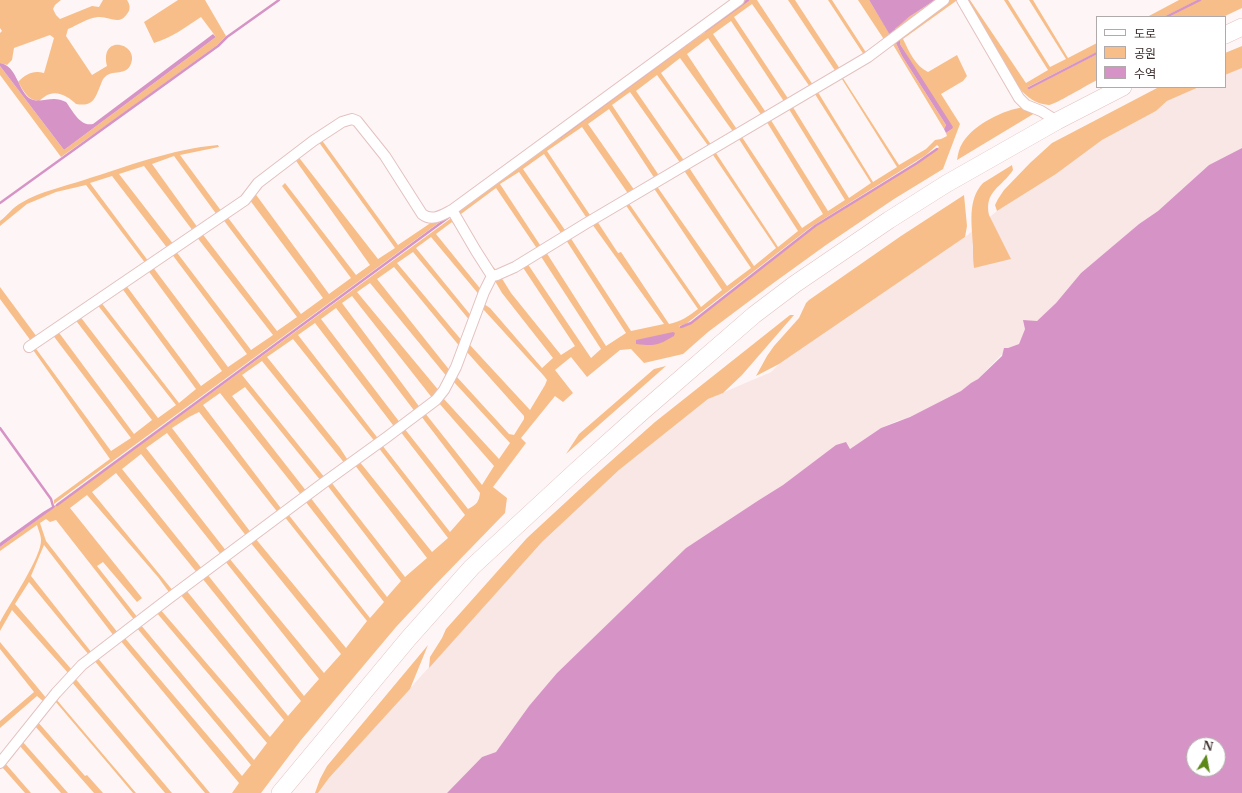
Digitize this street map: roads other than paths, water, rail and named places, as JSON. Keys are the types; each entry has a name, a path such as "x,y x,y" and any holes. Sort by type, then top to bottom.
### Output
{"highway":[{"path":"1226,35 1242,27"},
{"path":"280,793 408,639 472,568 577,470 754,316 795,284 889,220 946,184 1057,121 1120,88"}],"street":[{"path":"29,347 245,200 258,183 313,141 347,120 352,119 356,121 385,156 422,214 426,217 435,218 452,210 738,0"},
{"path":"492,276 515,267 868,57 944,0"},
{"path":"962,0 1020,98 1026,105 1041,111 1057,121"},
{"path":"452,210 492,276"},
{"path":"0,764 56,693 82,665 168,599 436,400 444,390 456,366 484,292 492,276"}],"water":[{"path":"869,0 935,0 909,17 890,35"},
{"path":"213,34 216,37 64,150 0,66 0,63 10,68 25,94 29,98 35,100 56,99 64,101 81,121 88,124 93,124"},
{"path":"900,38 900,44 953,127 946,133 944,129 946,125 902,56 895,41"},
{"path":"1242,148 1242,793 447,793 482,757 496,752 529,706 557,673 686,548 783,485 836,445 846,442 850,449 881,428 910,417 961,391 978,379 1002,356 1004,348 1019,344 1025,329 1023,320 1037,321 1056,303 1081,273 1139,224 1158,211 1209,165"},
{"path":"673,332 675,333 674,336 664,342 652,345 636,344 636,340"},
{"path":"57,505 0,547 1,542 43,512"}],"waterway":[{"path":"0,203 218,46 227,37 279,0"},
{"path":"705,31 748,0"},
{"path":"1168,16 1200,0"},
{"path":"560,137 699,35"},
{"path":"1029,88 1096,54"},
{"path":"681,327 691,323 815,226 937,149"},
{"path":"57,505 449,217"},
{"path":"0,428 51,499 53,506"}]}
